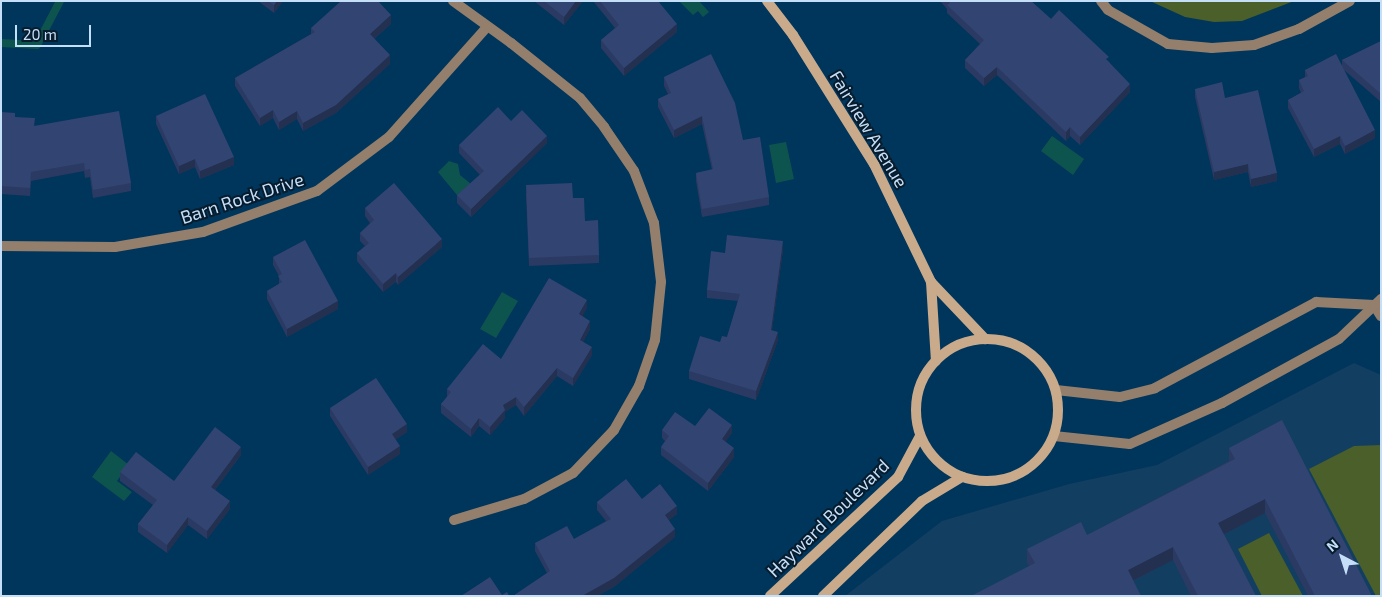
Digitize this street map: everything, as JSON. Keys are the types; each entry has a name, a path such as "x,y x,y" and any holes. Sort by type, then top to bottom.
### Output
{"main road":[{"name":"Fairview Avenue","path":"767,1 793,35 874,164 931,282 985,339"},
{"name":"Fairview Avenue","path":"931,282 936,360"},
{"path":"985,339 1008,342 1029,352 1045,369 1056,390 1058,413 1054,436 1042,455 1026,470 1006,479 983,482 962,477 944,468 930,453 920,436 916,416 917,396 924,377 936,360 950,349 985,339"},
{"name":"Hayward Boulevard","path":"770,596 898,477 920,436"},
{"path":"823,596 922,501 962,477"}],"street":[{"path":"453,1 502,36 580,98 634,171 654,223 661,282 655,340 639,386 614,430 573,472 524,499 454,520"},
{"path":"1101,1 1108,10 1168,44 1212,48 1254,45 1299,29 1350,1"},
{"name":"Barn Rock Drive","path":"1,246 115,247 183,236 202,232 317,191 389,137 487,27"},
{"path":"1056,390 1120,397 1155,388 1316,302 1378,302"},
{"path":"1378,302 1381,316"},
{"path":"1054,436 1130,444 1222,403 1339,339 1378,302"}],"shaded area":[{"path":"679,1 699,1 709,12 703,17 698,11 693,15"},
{"path":"1150,1 1294,1 1242,21 1214,22 1185,17"},
{"path":"1052,136 1084,159 1073,175 1041,151"},
{"path":"786,142 794,179 776,183 769,145"},
{"path":"449,161 458,164 460,175 471,184 457,195 438,172"},
{"path":"502,292 518,301 496,338 480,329"},
{"path":"1354,363 1381,375 1381,596 845,596 942,521 1069,484 1157,465"},
{"path":"1381,445 1381,596 1376,596 1309,469 1354,446"},
{"path":"111,451 129,465 117,481 132,492 124,501 92,477"},
{"path":"1269,533 1303,596 1262,596 1238,549"}],"building":[{"path":"268,1 277,1 274,5"},
{"path":"341,1 378,1 391,15 370,34 390,55 336,105 303,123 297,111 279,122 273,110 260,118 235,78 315,32 311,28"},
{"path":"544,1 576,1 564,17"},
{"path":"600,1 658,1 677,24 624,68 601,40 619,25"},
{"path":"948,1 1031,1 1051,19 1059,10 1109,57 1106,59 1130,84 1080,137 1070,127 1066,132 997,67 984,78 965,60 984,40 947,5 950,3"},
{"path":"1381,41 1381,94 1342,60"},
{"path":"711,54 735,103 743,140 760,137 769,197 702,209 696,173 713,169 702,116 674,130 658,99 671,93 664,77"},
{"path":"1336,54 1375,130 1345,146 1340,136 1314,149 1288,100 1304,91 1299,80 1308,76 1305,70"},
{"path":"1222,82 1225,98 1258,90 1277,173 1251,179 1248,164 1214,172 1195,89"},
{"path":"205,94 234,157 200,171 195,159 179,166 156,116"},
{"path":"498,107 511,121 522,110 547,136 471,209 457,195 484,171 459,145"},
{"path":"119,111 131,183 93,190 90,169 85,170 84,163 31,172 30,188 1,186 1,112 15,113 15,117 35,118 34,126"},
{"path":"394,183 442,239 398,277 396,273 383,284 357,253 369,243 360,233 374,220 365,208"},
{"path":"572,183 573,198 584,198 585,221 598,220 599,255 529,258 526,185"},
{"path":"727,235 783,241 771,330 778,332 756,391 689,371 700,336 720,342 722,336 727,337 740,294 707,290 711,251 725,253"},
{"path":"305,240 338,301 287,329 267,291 282,282 278,276 282,274 273,257"},
{"path":"549,278 587,300 579,314 590,321 580,340 592,347 573,378 557,368 524,407 516,397 503,405 505,410 490,427 479,418 471,429 441,404 451,392 447,389 483,344 501,359"},
{"path":"376,378 407,424 392,434 400,446 368,467 330,408"},
{"path":"709,408 732,425 722,439 734,448 708,483 661,447 669,436 662,430 675,412 695,426"},
{"path":"1282,420 1372,596 1315,596 1265,499 1218,523 1256,596 1198,596 1173,547 1128,570 1141,596 971,596 1035,563 1027,549 1081,522 1087,535 1235,459 1229,448"},
{"path":"215,427 241,447 211,487 230,501 207,531 188,517 167,545 138,524 157,500 120,472 136,452 174,481"},
{"path":"626,479 642,499 660,484 677,506 665,515 675,529 614,578 582,596 513,596 550,571 535,543 567,526 574,539 611,519 597,502"},
{"path":"490,577 502,595 507,592 509,596 461,596"}],"waterway":[{"path":"1,43 37,45 60,1"}]}
